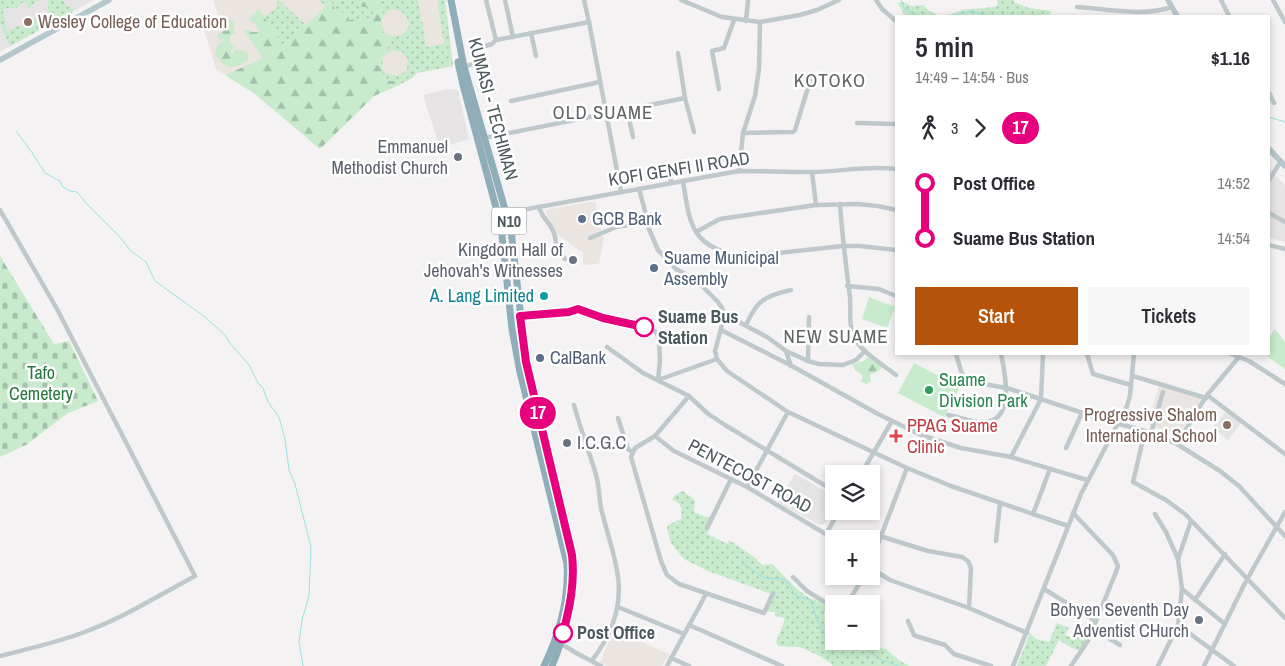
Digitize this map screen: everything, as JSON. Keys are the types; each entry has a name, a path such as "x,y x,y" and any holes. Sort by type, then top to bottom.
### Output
{"highway":[{"name":"N10","path":"448,0 462,68 499,215 512,329 520,372 566,558 567,593 558,641 544,666"},
{"name":"KUMASI - TECHIMAN","path":"452,0 462,68 507,213 526,362 572,555 573,583 570,604 552,666"}],"main road":[{"path":"0,60 110,0"},
{"path":"1168,0 1176,15"},
{"path":"1270,150 1283,164"}],"street":[{"path":"486,0 496,40"},
{"path":"505,0 513,38"},
{"path":"584,0 621,192"},
{"path":"681,0 722,17 746,22 760,22 800,15 818,10 833,1 839,0"},
{"path":"746,22 748,0"},
{"path":"876,0 882,9 895,20"},
{"path":"1222,0 1229,15"},
{"path":"1273,0 1285,22"},
{"path":"1077,7 1154,11 1172,7"},
{"path":"719,89 712,51 724,48 734,20"},
{"path":"462,68 475,64 482,47 492,44 496,40 589,22"},
{"path":"739,171 743,133 755,96 759,69 760,22"},
{"path":"531,33 536,56"},
{"path":"678,53 685,98 694,132"},
{"path":"743,133 793,132 812,78"},
{"path":"510,101 600,82"},
{"path":"1270,95 1274,103"},
{"path":"484,138 685,98"},
{"path":"627,109 633,137"},
{"path":"857,123 895,124"},
{"path":"1270,179 1283,164"},
{"path":"671,183 670,170 677,166"},
{"name":"KOFI GENFI II ROAD","path":"499,215 739,171 812,172 859,168 895,169"},
{"path":"812,172 816,205"},
{"path":"683,181 689,219 696,232 706,244 722,253 740,257 843,246 895,250"},
{"path":"639,189 646,222 659,252 676,269 697,281 718,302 724,314 767,337 786,351 819,364 843,365 856,360 865,351"},
{"path":"840,204 852,330 856,340 865,351 896,375"},
{"path":"696,232 720,219 816,205 878,206 895,210"},
{"path":"539,207 542,216 554,233 556,250 565,258"},
{"path":"0,210 57,309 195,576 132,610 83,633 0,656"},
{"path":"1270,214 1285,222"},
{"path":"590,238 616,227 646,222"},
{"path":"1270,245 1285,250"},
{"path":"847,286 879,289 895,296"},
{"path":"746,325 757,305 764,298 772,294 791,290"},
{"path":"520,316 569,312 578,309 603,318 648,327 656,332 659,338 660,361 658,380"},
{"path":"724,314 715,351 717,359 727,371 788,412 907,468 1068,526"},
{"path":"808,317 808,361"},
{"path":"721,330 792,366 892,421 940,442 961,448 1011,457 1087,480"},
{"path":"607,347 643,373 689,396 707,413 825,486"},
{"path":"786,351 792,366"},
{"path":"956,355 962,374 972,382 1007,388 1082,413 1145,431 1177,444 1220,471 1239,486 1285,536"},
{"path":"948,415 985,422 991,421 998,415 1003,407 1007,388 1001,355"},
{"path":"1011,457 1041,399 1043,355"},
{"path":"1087,355 1093,374 1131,385"},
{"path":"1014,666 1087,480 1127,406 1134,355"},
{"path":"1234,355 1264,369 1285,384"},
{"path":"1177,444 1206,397 1239,357"},
{"path":"658,380 717,359"},
{"path":"1132,376 1206,397 1285,454"},
{"path":"1151,433 1162,392"},
{"path":"689,396 655,436 632,452 631,457 661,561 667,575 679,584 764,613 773,593"},
{"path":"574,405 596,471 601,507 619,577 618,606 614,622 600,652 592,660"},
{"path":"747,487 788,412"},
{"path":"1066,448 1082,413"},
{"path":"618,418 628,449 632,452"},
{"path":"866,465 892,421"},
{"path":"1145,431 1133,482 1166,500 1185,514 1285,618"},
{"name":"PENTECOST ROAD","path":"655,436 674,451 747,487 825,533"},
{"path":"907,468 880,536 928,550 962,557 968,561 971,575 969,608"},
{"path":"1033,514 1050,469"},
{"path":"707,528 731,479"},
{"path":"996,541 1000,503"},
{"path":"1204,666 1247,580 1285,512"},
{"path":"1071,666 1094,629 1118,566 1113,555 1073,513"},
{"path":"1155,514 1166,532 1178,559 1182,589 1178,625 1158,666"},
{"path":"1178,559 1191,521"},
{"path":"1196,600 1225,554"},
{"path":"880,574 890,580 969,608 1027,633"},
{"path":"793,577 808,591 825,602"},
{"path":"1044,589 1096,621"},
{"path":"1182,589 1225,624"},
{"path":"667,666 706,594"},
{"path":"618,606 684,634"},
{"path":"908,622 914,635 945,645 954,654 991,666"},
{"path":"689,625 782,666"},
{"path":"1178,625 1234,666"},
{"path":"1094,629 1120,645"},
{"path":"558,641 602,666"},
{"path":"671,658 689,666"}],"shaded area":[{"name":"Wesley College of Education","path":"0,0 94,0 0,52"},
{"path":"213,0 445,0 453,66 417,73 412,78 374,96 320,149 255,94 216,69 202,24 219,17"},
{"path":"448,89 458,90 469,139 440,148 423,95"},
{"path":"1270,170 1285,185 1285,242 1270,238"},
{"path":"595,201 601,224 601,235 604,238 599,264 583,265 583,253 557,234 548,220 546,210"},
{"path":"1159,385 1202,398 1177,437 1148,424"},
{"name":"Progressive Shalom International School","path":"1226,412 1241,423 1228,440 1212,428"},
{"path":"795,474 825,491 825,520 827,520 820,525 778,502"},
{"path":"613,629 669,654 662,666 607,666 600,663"}],"green space":[{"path":"0,0 39,0 29,8 25,1 16,8 4,8 3,15 8,31 20,25 26,29 31,26 31,21 35,18 46,18 48,1 45,0 63,0 66,6 71,7 73,12 10,46 0,24"},
{"path":"279,0 306,25 283,46 264,17 278,7 276,2"},
{"path":"319,0 359,0 363,5 373,9 373,16 370,19 364,20 346,18 337,13 332,1 325,6"},
{"path":"359,0 379,0 378,6 382,7 383,10 380,24 383,34 390,38 390,40 383,55 376,60 377,65 383,70 385,81 397,81 399,83 397,86 374,96 320,149 255,94 225,75 263,58 244,31 246,29 258,32 259,30 255,23 252,23 250,20 251,16 259,9 283,46 332,1 338,14 343,12 348,14 349,20 370,19 373,16 373,9 362,7"},
{"path":"379,0 418,0 421,18 419,18 422,21 426,47 444,44 437,0 445,0 453,66 417,73 397,86 399,83 385,81 383,70 377,65 376,60 381,59 386,52 390,38 383,33 380,24 383,10 382,7 378,6","holes":["391,10 401,12 408,19 408,28 401,35 390,35 383,28 383,19","392,50 402,52 408,59 407,70 398,76 387,74 382,68 383,57"]},
{"path":"997,0 1014,0 1014,2 1029,8 1051,11 1050,15 943,15 962,10 998,6"},
{"path":"903,2 911,6 923,5 939,15 904,15 898,3"},
{"path":"225,19 234,21 235,24 233,29 236,33 230,36 230,43 234,47 230,52 233,54 235,50 245,51 248,54 248,60 234,67 226,66 215,54 218,44 224,40 224,38 221,40 217,36 226,29 221,30 219,27"},
{"name":"Tafo Cemetery","path":"0,256 54,344 69,341 98,401 68,413 26,445 0,457"},
{"path":"869,297 895,307 887,328 862,319"},
{"path":"1275,329 1285,342 1285,369 1265,355 1270,355 1270,336"},
{"path":"866,358 869,358 881,369 870,375 871,381 866,384 861,381 863,376 855,370 852,364 864,361"},
{"name":"Suame Division Park","path":"914,363 960,387 944,417 898,393"},
{"path":"683,491 695,500 694,512 708,518 720,507 707,534 728,544 729,540 754,557 762,565 772,564 796,588 809,598 825,606 825,650 880,650 880,647 886,649 900,661 910,666 832,666 832,664 818,655 799,647 778,646 776,642 784,618 775,616 775,612 766,611 774,595 708,571 684,559 671,543 667,529 668,525 681,519 681,507 672,500 675,495"},
{"path":"1091,620 1093,624 1089,635 1080,650 1072,648 1059,640 1046,666 1017,666 1030,633 1036,639 1049,642 1057,623 1069,628 1065,635 1076,639"}],"waterway":[{"path":"901,0 904,8 916,15"},
{"path":"956,15 971,11 985,15"},
{"path":"1270,117 1285,122"},
{"path":"16,131 45,173 60,181 63,187 77,192 131,251 146,262 155,281 205,317 225,335 249,365 258,383 263,388 268,402 279,417 285,439 289,470 295,484 311,547 309,596 302,620 299,642 303,666"},
{"path":"742,562 765,578 782,579 789,583 794,594 810,600 818,623 825,633"},
{"path":"867,650 882,660 898,666"}],"bus line":[{"name":"17","path":"563,633 573,583 572,555 526,362 520,316 569,312 578,309 603,318 644,327"}],"place":[{"name":"Wesley College of Education","path":"28,22"},
{"name":"Emmanuel Methodist Church","path":"458,157"},
{"name":"GCB Bank","path":"582,219"},
{"name":"Kingdom Hall of Jehovah's Witnesses","path":"573,260"},
{"name":"Suame Municipal Assembly","path":"654,268"},
{"name":"A. Lang Limited","path":"544,296"},
{"name":"Suame Bus Station","path":"644,327"},
{"name":"CalBank","path":"540,358"},
{"name":"Suame Division Park","path":"929,390"},
{"name":"Progressive Shalom International School","path":"1227,425"},
{"name":"PPAG Suame Clinic","path":"896,436"},
{"name":"I.C.G.C","path":"567,443"},
{"name":"Bohyen Seventh Day Adventist CHurch","path":"1199,620"},
{"name":"Post Office","path":"563,633"}],"district":[{"name":"KOTOKO","path":"830,80"},
{"name":"OLD SUAME","path":"603,112"},
{"name":"NEW SUAME","path":"836,336"}]}
